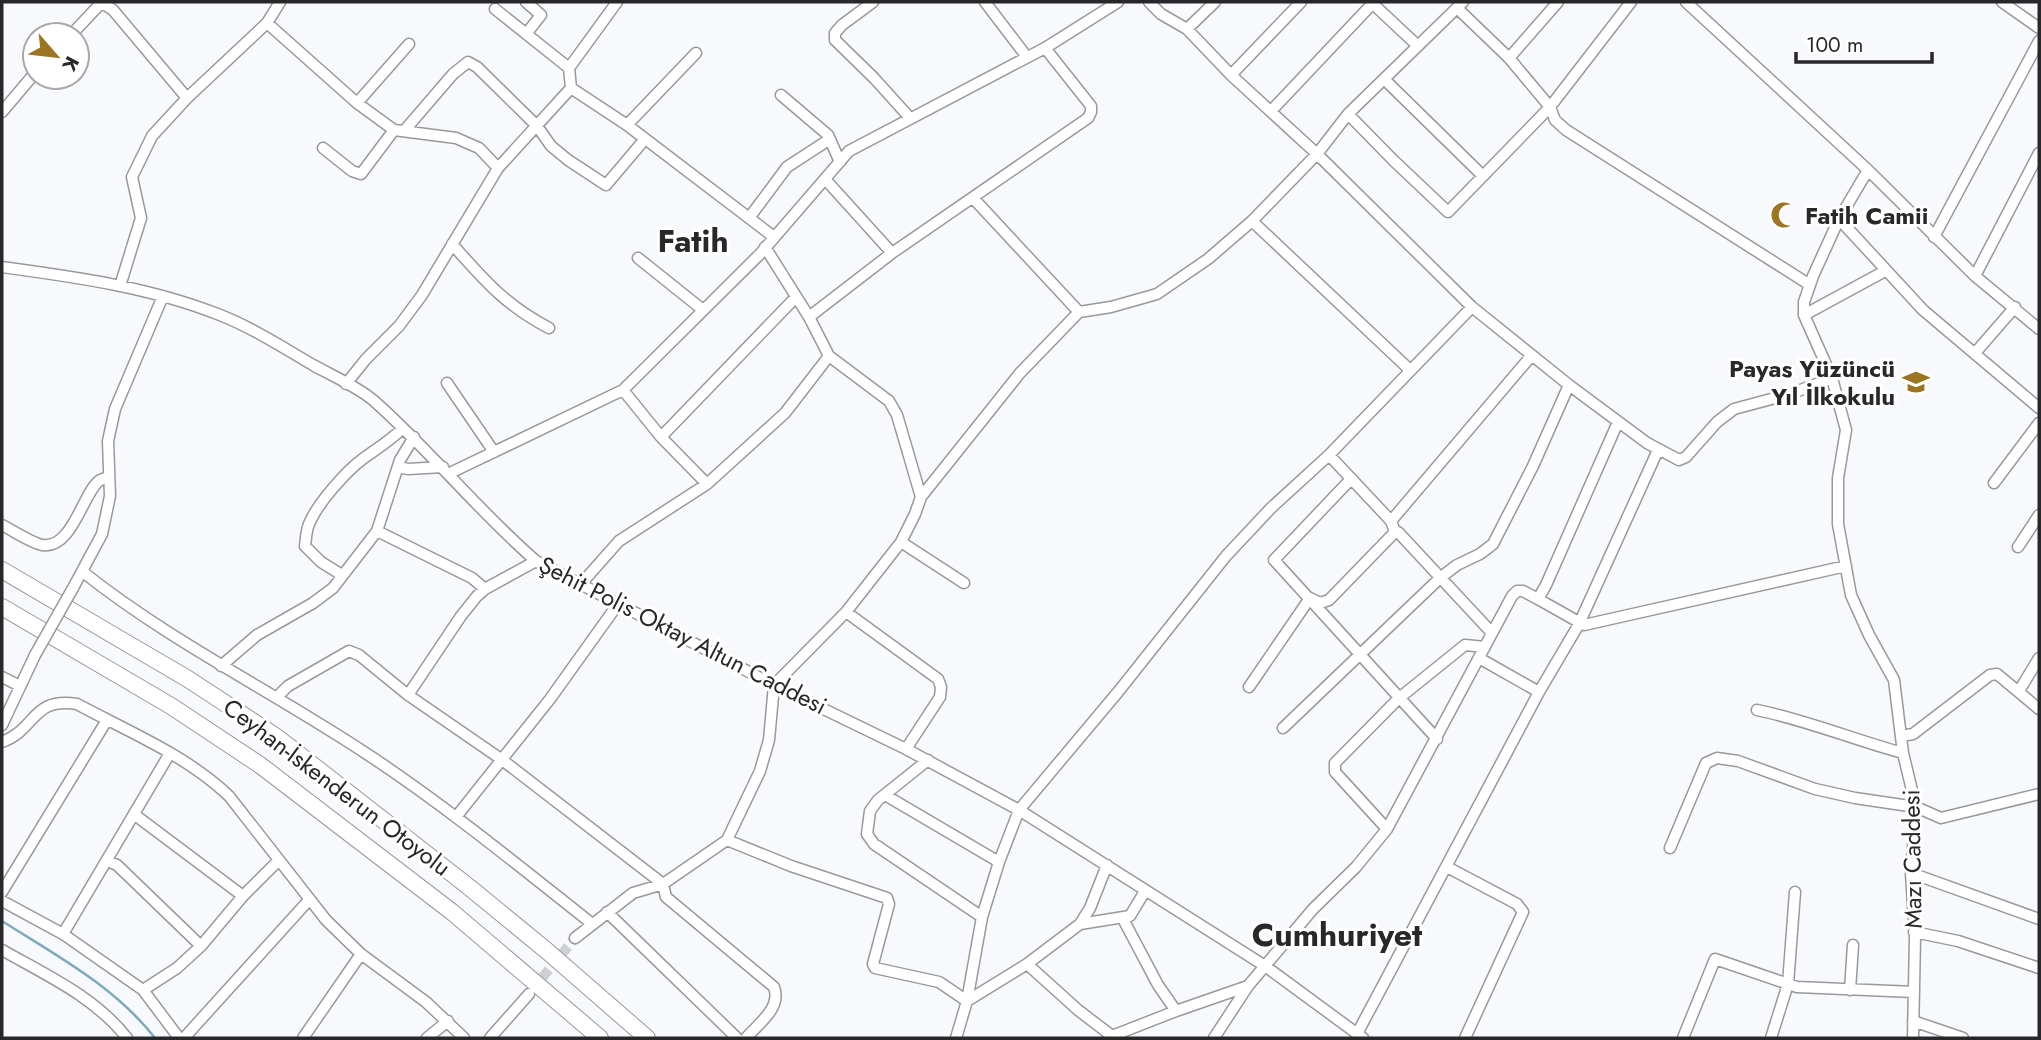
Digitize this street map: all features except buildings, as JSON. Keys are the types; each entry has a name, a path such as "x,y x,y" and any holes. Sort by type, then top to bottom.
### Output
{"highway":[{"name":"Ceyhan-İskenderun Otoyolu","path":"2,570 188,679 278,738 469,887 647,1038"},
{"name":"Ceyhan-İskenderun Otoyolu","path":"2,607 171,706 260,765 452,912 600,1038"}],"street":[{"path":"84,21 102,2 113,10 187,98"},
{"path":"120,286 141,218 132,177 152,136 187,98 268,23 280,2"},
{"path":"526,2 541,15 526,34"},
{"path":"346,384 411,311 441,266 498,168 571,88 569,68 617,2"},
{"path":"873,2 842,24 835,33 835,40 910,118"},
{"path":"985,2 1027,57"},
{"path":"398,467 408,470 447,470 494,452 623,390 765,247 849,151 1045,48 1118,2"},
{"path":"1149,2 1187,29 1231,75 1317,154 1472,307 1569,385 1658,450 1679,460 1686,457 1717,422 1734,409 1790,394 1832,378"},
{"path":"1187,29 1215,2"},
{"path":"1231,75 1301,2"},
{"path":"1271,111 1372,2 1418,46"},
{"path":"1508,58 1558,2"},
{"path":"1348,114 1448,212 1550,107 1631,2"},
{"path":"1686,2 1868,170 1975,276 2039,329"},
{"path":"2001,2 2039,28"},
{"path":"575,938 591,923 634,893 663,884 727,840 760,771 769,740 774,685 846,612 901,542 921,497 1020,373 1079,312 1111,307 1157,294 1208,258 1252,221 1317,154 1348,114 1460,5 1550,107 1555,120 1566,130 1810,285"},
{"path":"495,9 569,68"},
{"path":"268,23 357,103 399,131 456,138 479,148 498,168"},
{"path":"1934,237 2039,41"},
{"path":"357,103 409,44"},
{"path":"809,317 892,253 1088,118 1091,106 1045,48"},
{"path":"627,125 696,53"},
{"path":"323,148 352,171 361,174 453,74 468,62 477,67 537,126 551,146 606,185 645,139"},
{"path":"1385,80 1483,176"},
{"path":"571,88 627,125 774,237"},
{"path":"2,113 21,91"},
{"path":"781,95 828,135 840,162"},
{"path":"749,218 787,167 830,139"},
{"path":"1975,276 2039,153"},
{"path":"1868,170 1839,219 1810,285 1804,302 1804,315 1885,271"},
{"path":"825,179 892,253"},
{"path":"973,198 1079,312"},
{"path":"1839,219 1923,310 2039,408"},
{"path":"1252,221 1410,370"},
{"path":"453,244 494,291 530,318 549,328"},
{"path":"765,247 809,317 829,356 888,401 897,415 921,497"},
{"path":"638,258 703,310"},
{"name":"Şehit Polis Oktay Altun Caddesi","path":"2,267 120,286 163,296 221,315 346,384 370,398 414,437 504,534 536,561 774,685 928,760 1019,810 1265,966 1361,1035"},
{"path":"2,725 35,655 102,534 110,496 108,441 115,409 163,296"},
{"path":"661,437 796,297"},
{"path":"956,1038 967,1001 982,917 1019,810 1118,692 1226,555 1270,508 1329,455 1472,307"},
{"path":"1975,353 2015,307"},
{"name":"Mazı Caddesi","path":"1804,315 1832,378 1846,430 1839,478 1838,512 1851,594 1869,635 1894,680 1898,694 1903,752 1916,807 1911,873 1914,932 1913,1038"},
{"path":"1391,521 1532,355"},
{"path":"580,585 619,541 707,484 785,413 829,356"},
{"path":"447,383 494,452"},
{"path":"1283,728 1440,578 1493,544 1533,466 1569,385"},
{"path":"623,390 661,437 707,484"},
{"path":"1538,599 1559,559 1618,422"},
{"path":"1994,483 2039,423"},
{"path":"342,575 321,562 305,546 308,525 316,510 344,477 363,458 386,445 403,428"},
{"path":"221,666 257,635 332,588 377,531 400,460 414,437"},
{"path":"1361,1035 1539,692 1579,624 1658,450"},
{"path":"1329,455 1391,521 1395,532 1398,532 1492,634"},
{"path":"2,525 41,545 52,544 63,537 75,521 96,484 109,477"},
{"path":"1351,479 1274,560 1437,739"},
{"path":"2018,547 2039,515"},
{"path":"377,531 472,578 485,589"},
{"path":"1310,598 1320,604 1329,600 1395,532"},
{"path":"901,542 964,583"},
{"path":"408,695 461,616 485,589 536,561"},
{"path":"1214,1038 1248,986 1313,909 1356,867 1387,829 1517,591 1523,591 1584,625 1846,566"},
{"path":"83,572 125,605 371,756 456,817 591,923"},
{"path":"1249,687 1310,598"},
{"path":"456,817 550,699 618,604"},
{"path":"846,612 938,679 940,696 906,749"},
{"path":"1387,829 1335,772 1334,766 1398,699 1465,645 1485,647"},
{"path":"277,697 288,686 349,651 359,655 408,695 501,759 663,884 666,897 774,988 776,1000 773,1008 746,1038"},
{"path":"1479,658 1539,692"},
{"path":"2019,691 2039,658"},
{"path":"1901,736 1913,734 1990,675 1997,674 2039,709"},
{"path":"2,677 20,686"},
{"path":"2,742 10,739 44,707 59,701 77,704 170,753 212,779 229,796 326,920 362,954 448,1021 464,1038"},
{"path":"1757,710 1783,715 1866,743 1903,752"},
{"path":"2,892 107,720"},
{"path":"63,934 170,753"},
{"path":"1670,848 1706,763 1717,758 1738,761 1815,789 1916,807 1941,818 2039,794"},
{"path":"928,760 885,795 870,811 867,834 874,844 982,917"},
{"path":"885,795 999,862"},
{"path":"135,815 243,896"},
{"path":"727,840 791,866 887,898 889,904 873,956 875,968 939,982 967,1001"},
{"path":"108,860 117,865 201,946"},
{"path":"143,990 177,968 201,946 243,896 279,860"},
{"path":"967,1001 1027,964 1080,924 1090,908 1107,865"},
{"path":"1447,867 1517,904 1523,912 1465,1038"},
{"path":"1911,873 2039,919"},
{"path":"1080,924 1130,916 1145,891"},
{"path":"1771,1038 1788,984 1795,892"},
{"path":"184,1038 309,900"},
{"path":"2,901 63,934 143,990 179,1038"},
{"path":"607,912 737,1038"},
{"path":"1123,919 1152,975 1176,1011"},
{"path":"1914,932 1958,941 2039,968"},
{"path":"1850,990 1853,945"},
{"path":"2,950 80,995 109,1017 127,1038"},
{"path":"303,1038 362,954"},
{"path":"1683,1038 1715,959 1797,987 1914,992"},
{"path":"1027,964 1078,1010 1112,1036 1124,1038"},
{"path":"1096,1038 1112,1036 1248,986"},
{"path":"490,1038 529,994"},
{"path":"427,1038 448,1021"},
{"path":"1913,1021 1963,1038"}],"waterway":[{"path":"2,921 103,987 139,1019 155,1038"}],"tunnel":[{"path":"533,989 575,938"}],"place":[{"name":"Fatih Camii","path":"1784,215"},
{"name":"Payas Yüzüncü Yıl İlkokulu","path":"1916,382"}],"district":[{"name":"Fatih","path":"693,241"},
{"name":"Cumhuriyet","path":"1337,935"}]}
